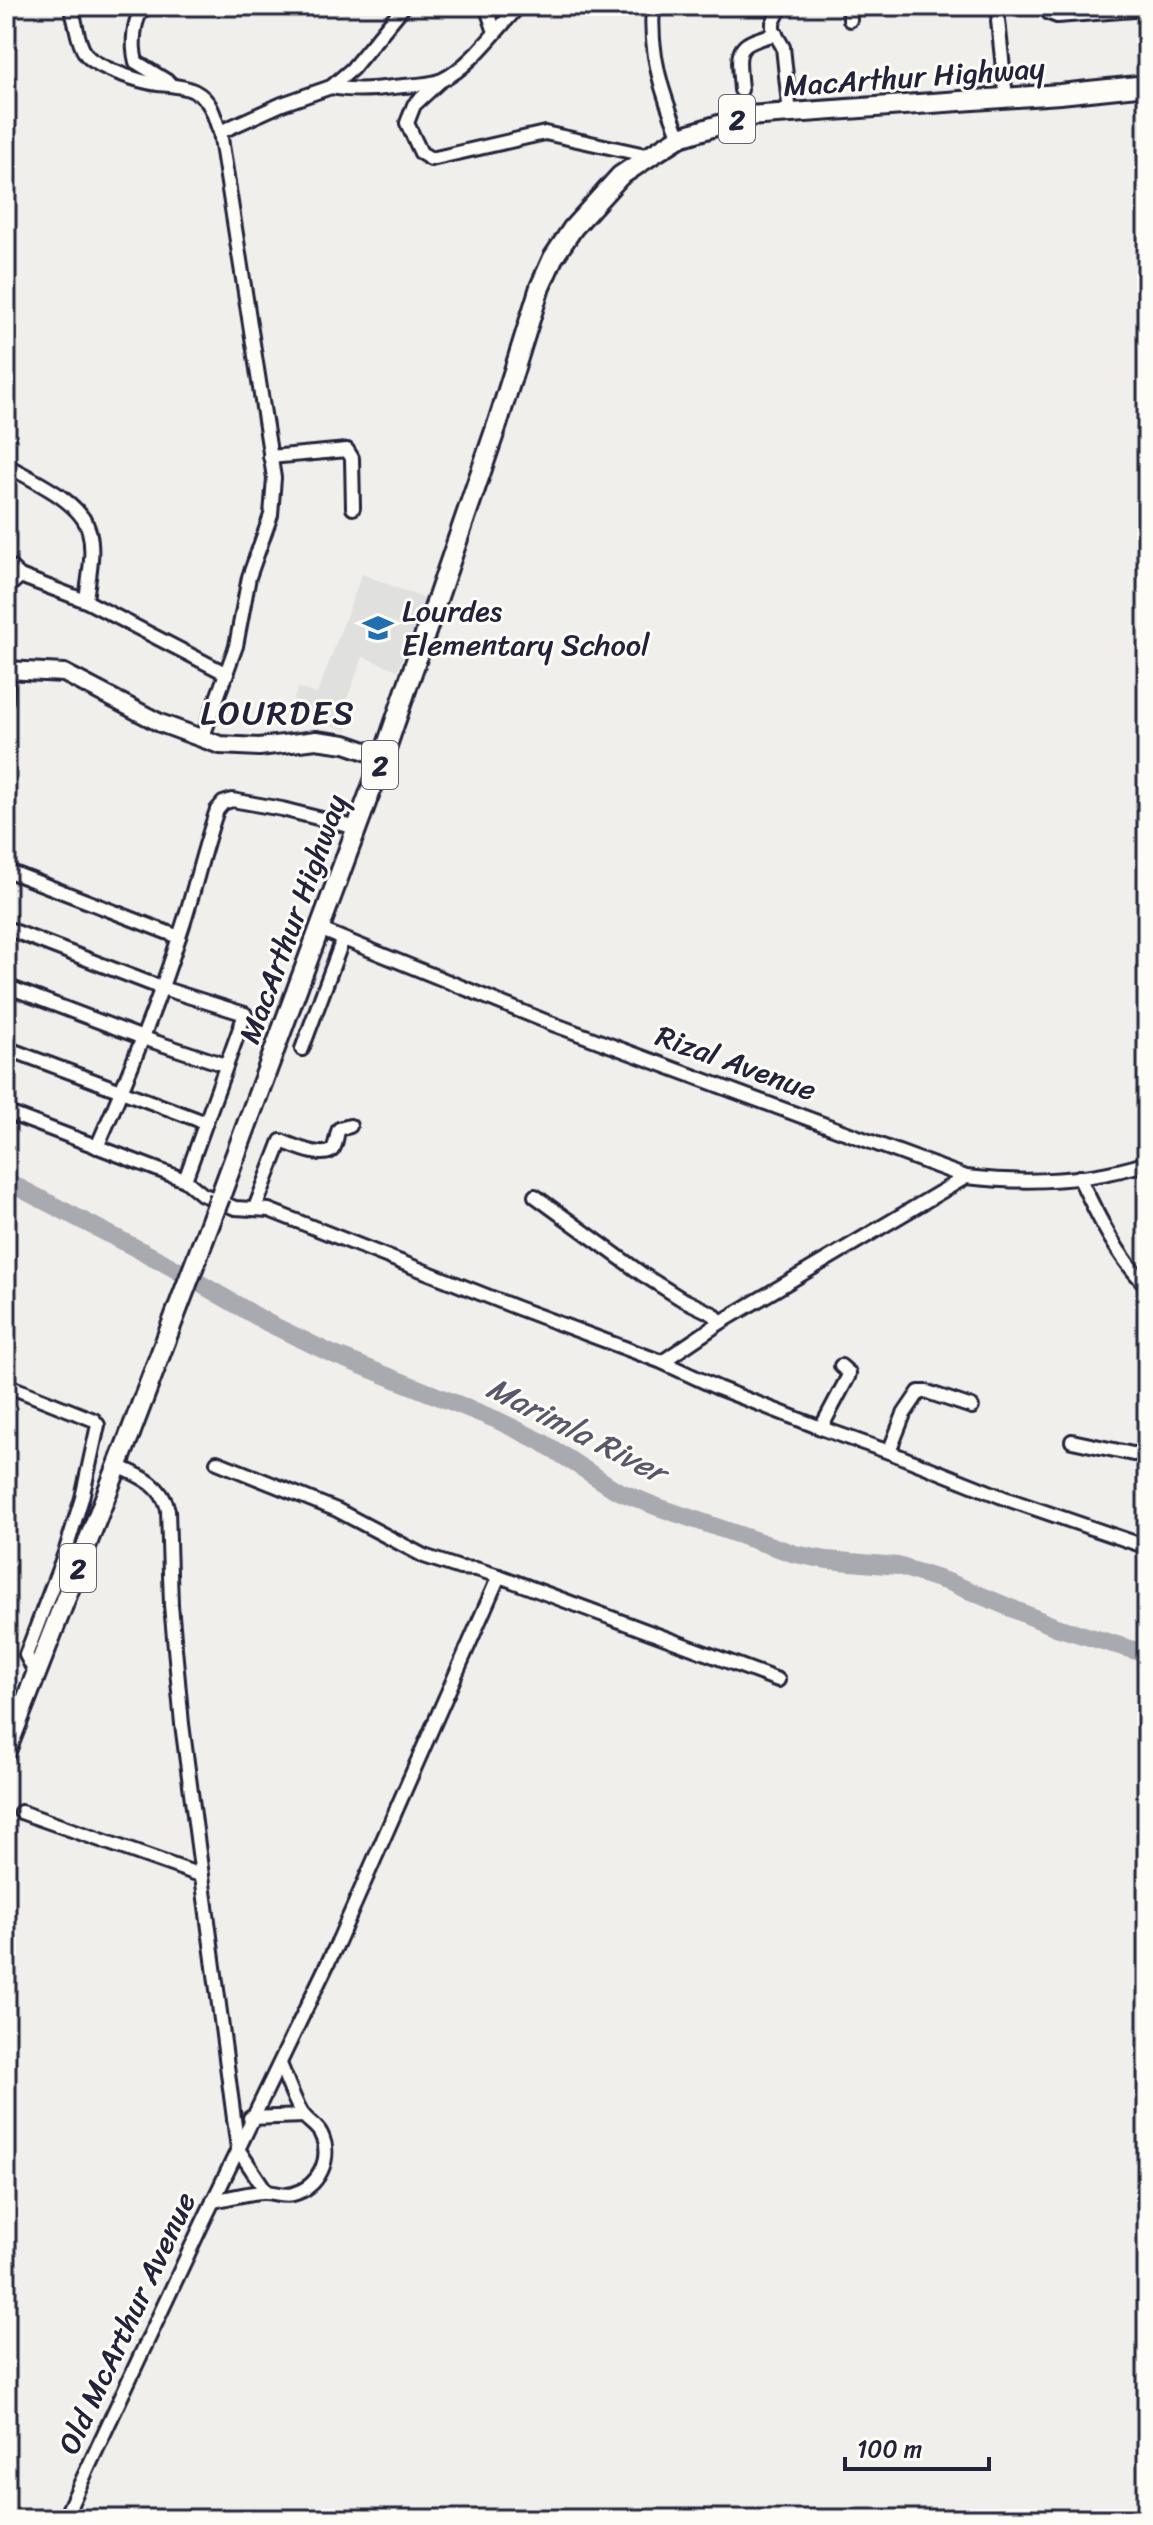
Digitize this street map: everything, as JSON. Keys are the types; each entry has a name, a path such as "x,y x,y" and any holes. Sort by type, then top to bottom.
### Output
{"highway":[{"name":"MacArthur Highway","path":"6,1751 118,1466 383,757 498,422 540,287 553,258 573,228 620,176 650,156 680,137 748,116 1147,85"}],"main road":[{"path":"7,670 64,673 160,723 202,739 240,747 332,741 383,757"}],"street":[{"path":"70,6 86,56 100,65 130,76 155,84 182,86 199,94 209,104 220,132 274,478 271,515 249,577 236,646 202,739"},
{"path":"147,6 137,16 136,62 173,85"},
{"path":"220,132 282,104 331,87 352,69 404,6"},
{"path":"486,6 495,32"},
{"path":"519,6 472,56 414,105 407,123 421,153 431,159 545,133 650,156"},
{"path":"653,6 657,74 680,137"},
{"path":"781,6 773,23 783,47 790,114"},
{"path":"850,6 850,20"},
{"path":"1045,6 1049,13 1057,16 1147,9"},
{"path":"998,20 1006,98"},
{"path":"741,90 739,56 743,46 751,40 776,34"},
{"path":"331,87 369,90 440,81"},
{"path":"270,457 347,450 352,458 353,508"},
{"path":"6,465 64,500 82,515 89,529 90,540 86,601"},
{"path":"6,563 20,576 86,601 227,674"},
{"path":"6,589 20,576"},
{"path":"6,701 7,670"},
{"path":"97,1147 123,1090 162,988 217,810 223,803 232,800 357,828"},
{"path":"6,870 179,937"},
{"path":"6,928 162,988 245,1014 185,1180"},
{"name":"Rizal Avenue","path":"319,929 550,1023 966,1177 1034,1182 1079,1177 1147,1163"},
{"path":"302,1049 343,939"},
{"path":"6,986 143,1038 225,1065"},
{"path":"6,1048 204,1122"},
{"path":"6,1112 185,1180 202,1194 235,1208 269,1210 291,1218 662,1362 718,1388 821,1428 1007,1499 1147,1547"},
{"path":"255,1208 281,1141 319,1154 328,1153 334,1149 339,1129 350,1126"},
{"path":"662,1362 721,1322 966,1177"},
{"path":"1079,1177 1111,1240 1147,1286"},
{"path":"535,1196 642,1274 713,1314 721,1322"},
{"path":"821,1428 848,1377 849,1373 841,1366"},
{"path":"6,1385 94,1420 98,1425 73,1526 26,1655 37,1676"},
{"path":"889,1452 904,1414 919,1392 972,1407"},
{"path":"1072,1441 1133,1454 1147,1453"},
{"path":"217,1462 337,1510 424,1556 499,1576 778,1680"},
{"path":"118,1466 154,1485 166,1500 182,1724 238,2149 266,2191"},
{"path":"238,2149 387,1835 499,1576"},
{"path":"21,1812 200,1875"},
{"path":"213,2201 266,2191 280,2195 300,2192 321,2173 325,2144 319,2131 304,2116 280,2064"},
{"path":"234,2118 304,2116"},
{"name":"Old McArthur Avenue","path":"64,2519 238,2149"}],"shaded area":[{"name":"Lourdes Elementary School","path":"362,574 425,599 398,670 363,657 344,707 354,711 346,731 290,709 298,688 317,694"}],"waterway":[{"name":"Marimla River","path":"6,1181 161,1261 268,1323 330,1353 497,1420 542,1442 616,1490 795,1554 898,1566 951,1583 1056,1627 1147,1654"}],"place":[{"name":"Lourdes Elementary School","path":"378,628"}],"district":[{"name":"LOURDES","path":"278,713"}]}
